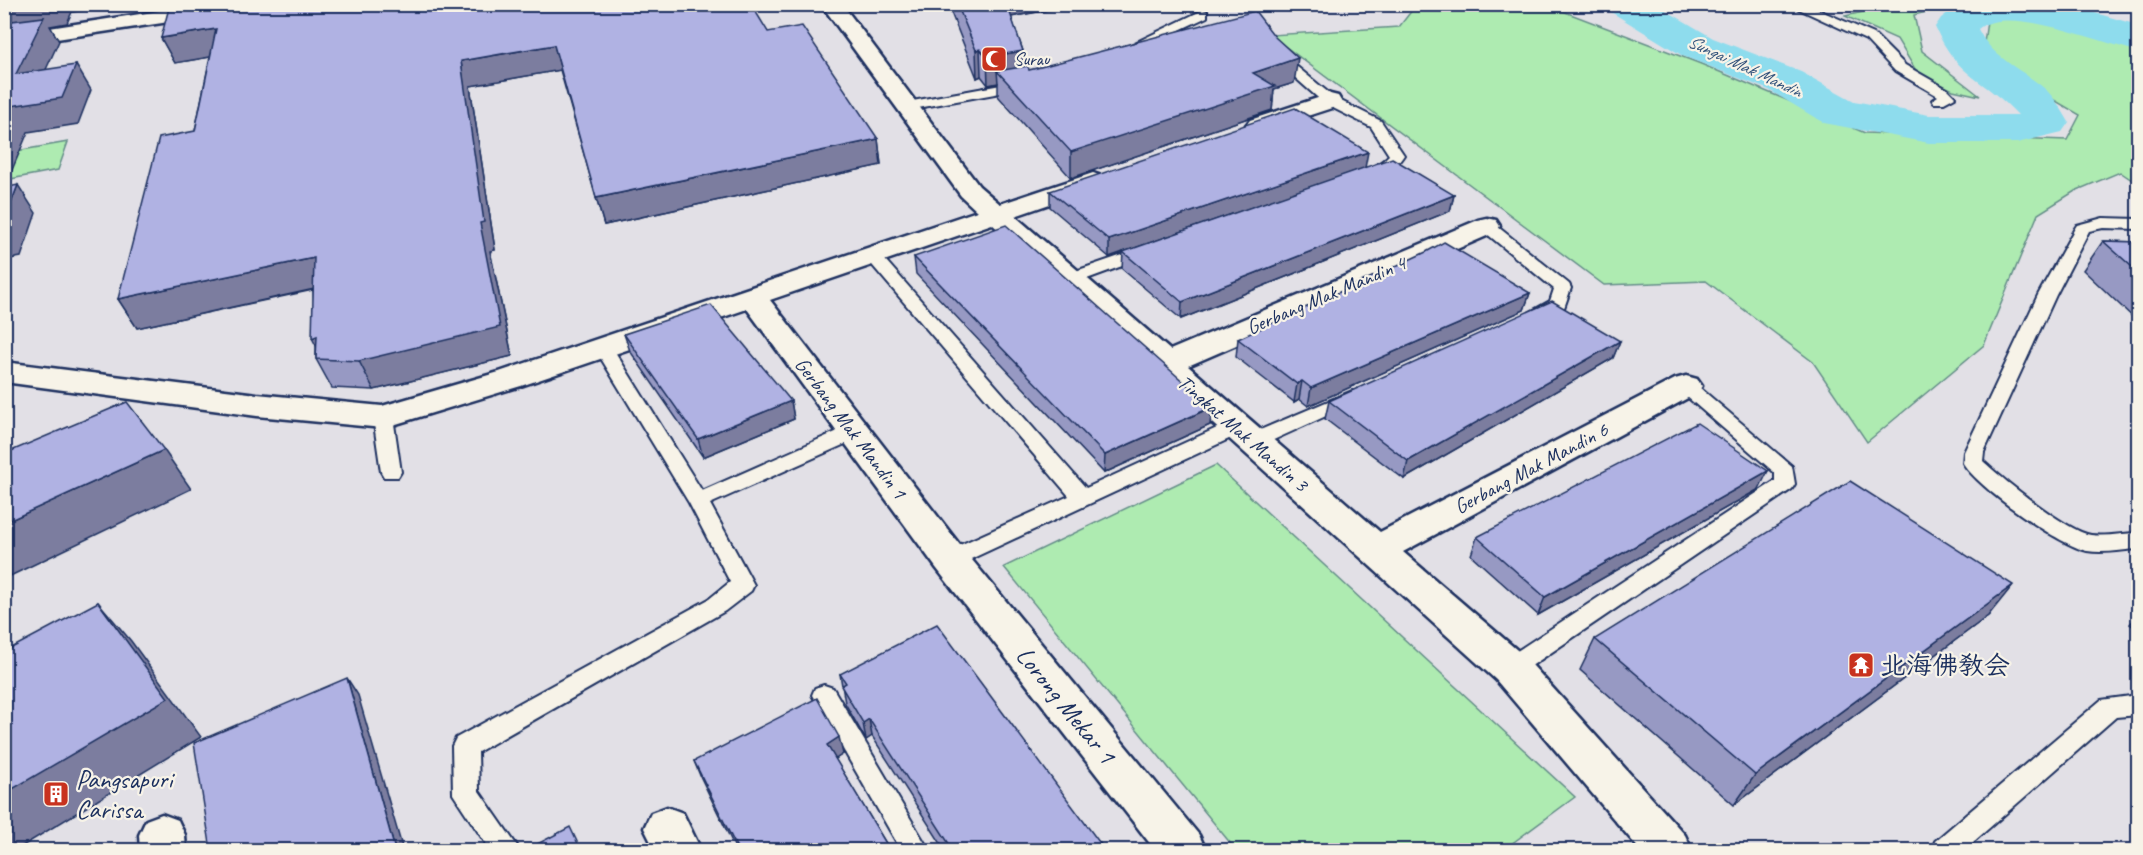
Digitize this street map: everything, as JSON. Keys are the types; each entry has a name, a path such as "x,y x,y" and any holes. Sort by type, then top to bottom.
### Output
{"street":[{"path":"4,41 248,4"},
{"name":"Tingkat Mak Mandin 3","path":"831,4 970,191 1510,668 1655,846"},
{"path":"1241,131 1330,101"},
{"path":"4,372 257,405 383,417 603,347 1118,173"},
{"name":"Gerbang Mak Mandin 4","path":"1165,364 1487,226"},
{"name":"Gerbang Mak Mandin 1","path":"752,297 950,559"},
{"name":"Gerbang Mak Mandin 6","path":"1376,550 1686,386"},
{"name":"Lorong Mekar 1","path":"950,559 1183,850"}],"lane":[{"path":"1800,7 1820,4"},
{"path":"1800,7 1870,37 1900,68 1942,92 1948,98 1939,100"},
{"path":"1110,56 1203,14"},
{"path":"1279,56 1330,101 1376,124 1397,155 1385,168 1362,176"},
{"path":"907,106 1038,80"},
{"path":"2139,224 2103,223 2083,228 2043,306 1974,452 1973,463 1984,476 2029,508 2086,543 2139,541"},
{"path":"1487,226 1563,288 1558,304 1515,324"},
{"path":"1070,279 1160,248"},
{"path":"873,256 1083,498"},
{"path":"506,850 466,794 465,747 717,605 743,585 698,501 603,347"},
{"path":"1510,668 1785,484 1785,471 1686,386"},
{"path":"950,559 1083,498 1245,434 1373,387"},
{"path":"383,417 391,472"},
{"path":"698,501 854,432"},
{"path":"824,695 916,850"},
{"path":"1945,850 2110,707 2139,705"}],"green space":[{"path":"1416,5 1547,5 1701,64 1865,133 2067,140 2080,115 1982,58 1987,21 2026,15 2138,47 2138,184 2120,172 2075,191 2038,214 1984,345 1867,442 1813,362 1706,281 1604,285 1270,35 1399,27"},
{"path":"1847,5 1955,5 1914,15 1922,51 1980,96 1953,90 1918,74 1897,39 1845,16 1863,12"},
{"path":"2038,5 2096,5 2085,19"},
{"path":"68,142 58,170 5,180 5,153"},
{"path":"1216,465 1575,797 1503,850 1236,850 1004,567"}],"water":[{"path":"1608,5 1641,5 1703,43 1764,68 1785,81 1716,57"}],"building":[{"path":"170,4 751,4 768,32 802,26 878,139 596,198 554,45 461,61 484,222 480,223 500,327 359,361 316,359 317,336 312,338 314,258 118,299 159,138 195,131 216,29 161,38"},
{"path":"957,4 1007,4 1023,51 987,57 980,49 976,50"},
{"path":"1255,11 1275,37 1298,58 1253,73 1275,86 1071,152 997,71 1028,66 1029,70"},
{"path":"44,17 16,74 76,65 62,98 11,106 4,121 4,22"},
{"path":"1295,108 1368,152 1109,240 1050,191"},
{"path":"1392,158 1454,195 1182,302 1123,252"},
{"path":"18,185 4,221 4,188"},
{"path":"1006,225 1212,407 1105,455 914,257"},
{"path":"2103,241 2139,242 2139,273"},
{"path":"1444,242 1530,293 1311,388 1302,381 1297,384 1238,339 1426,252"},
{"path":"1552,301 1620,341 1408,461 1329,401"},
{"path":"711,305 791,401 698,439 624,334"},
{"path":"127,402 164,450 4,523 4,454"},
{"path":"1697,423 1768,471 1545,597 1477,537"},
{"path":"1850,481 2013,585 1755,775 1595,639"},
{"path":"98,602 168,698 4,794 4,652"},
{"path":"937,624 1105,850 953,850 869,719 863,723 841,686 846,683 840,674"},
{"path":"347,678 395,850 211,850 194,743"},
{"path":"817,698 839,737 827,745 890,850 738,850 694,761"},
{"path":"570,827 581,850 526,850"}],"waterway":[{"name":"Sungai Mak Mandin","path":"1625,4 1698,47 1785,81 1841,113 1929,129 2017,129 2045,122 2038,109 2028,98 1988,70 1964,44 1956,27 1972,14 2014,9 2057,15 2138,38"}],"place":[{"name":"Surau","path":"994,59"},
{"name":"北海佛教会","path":"1861,665"},
{"name":"Pangsapuri Carissa","path":"56,794"}]}
